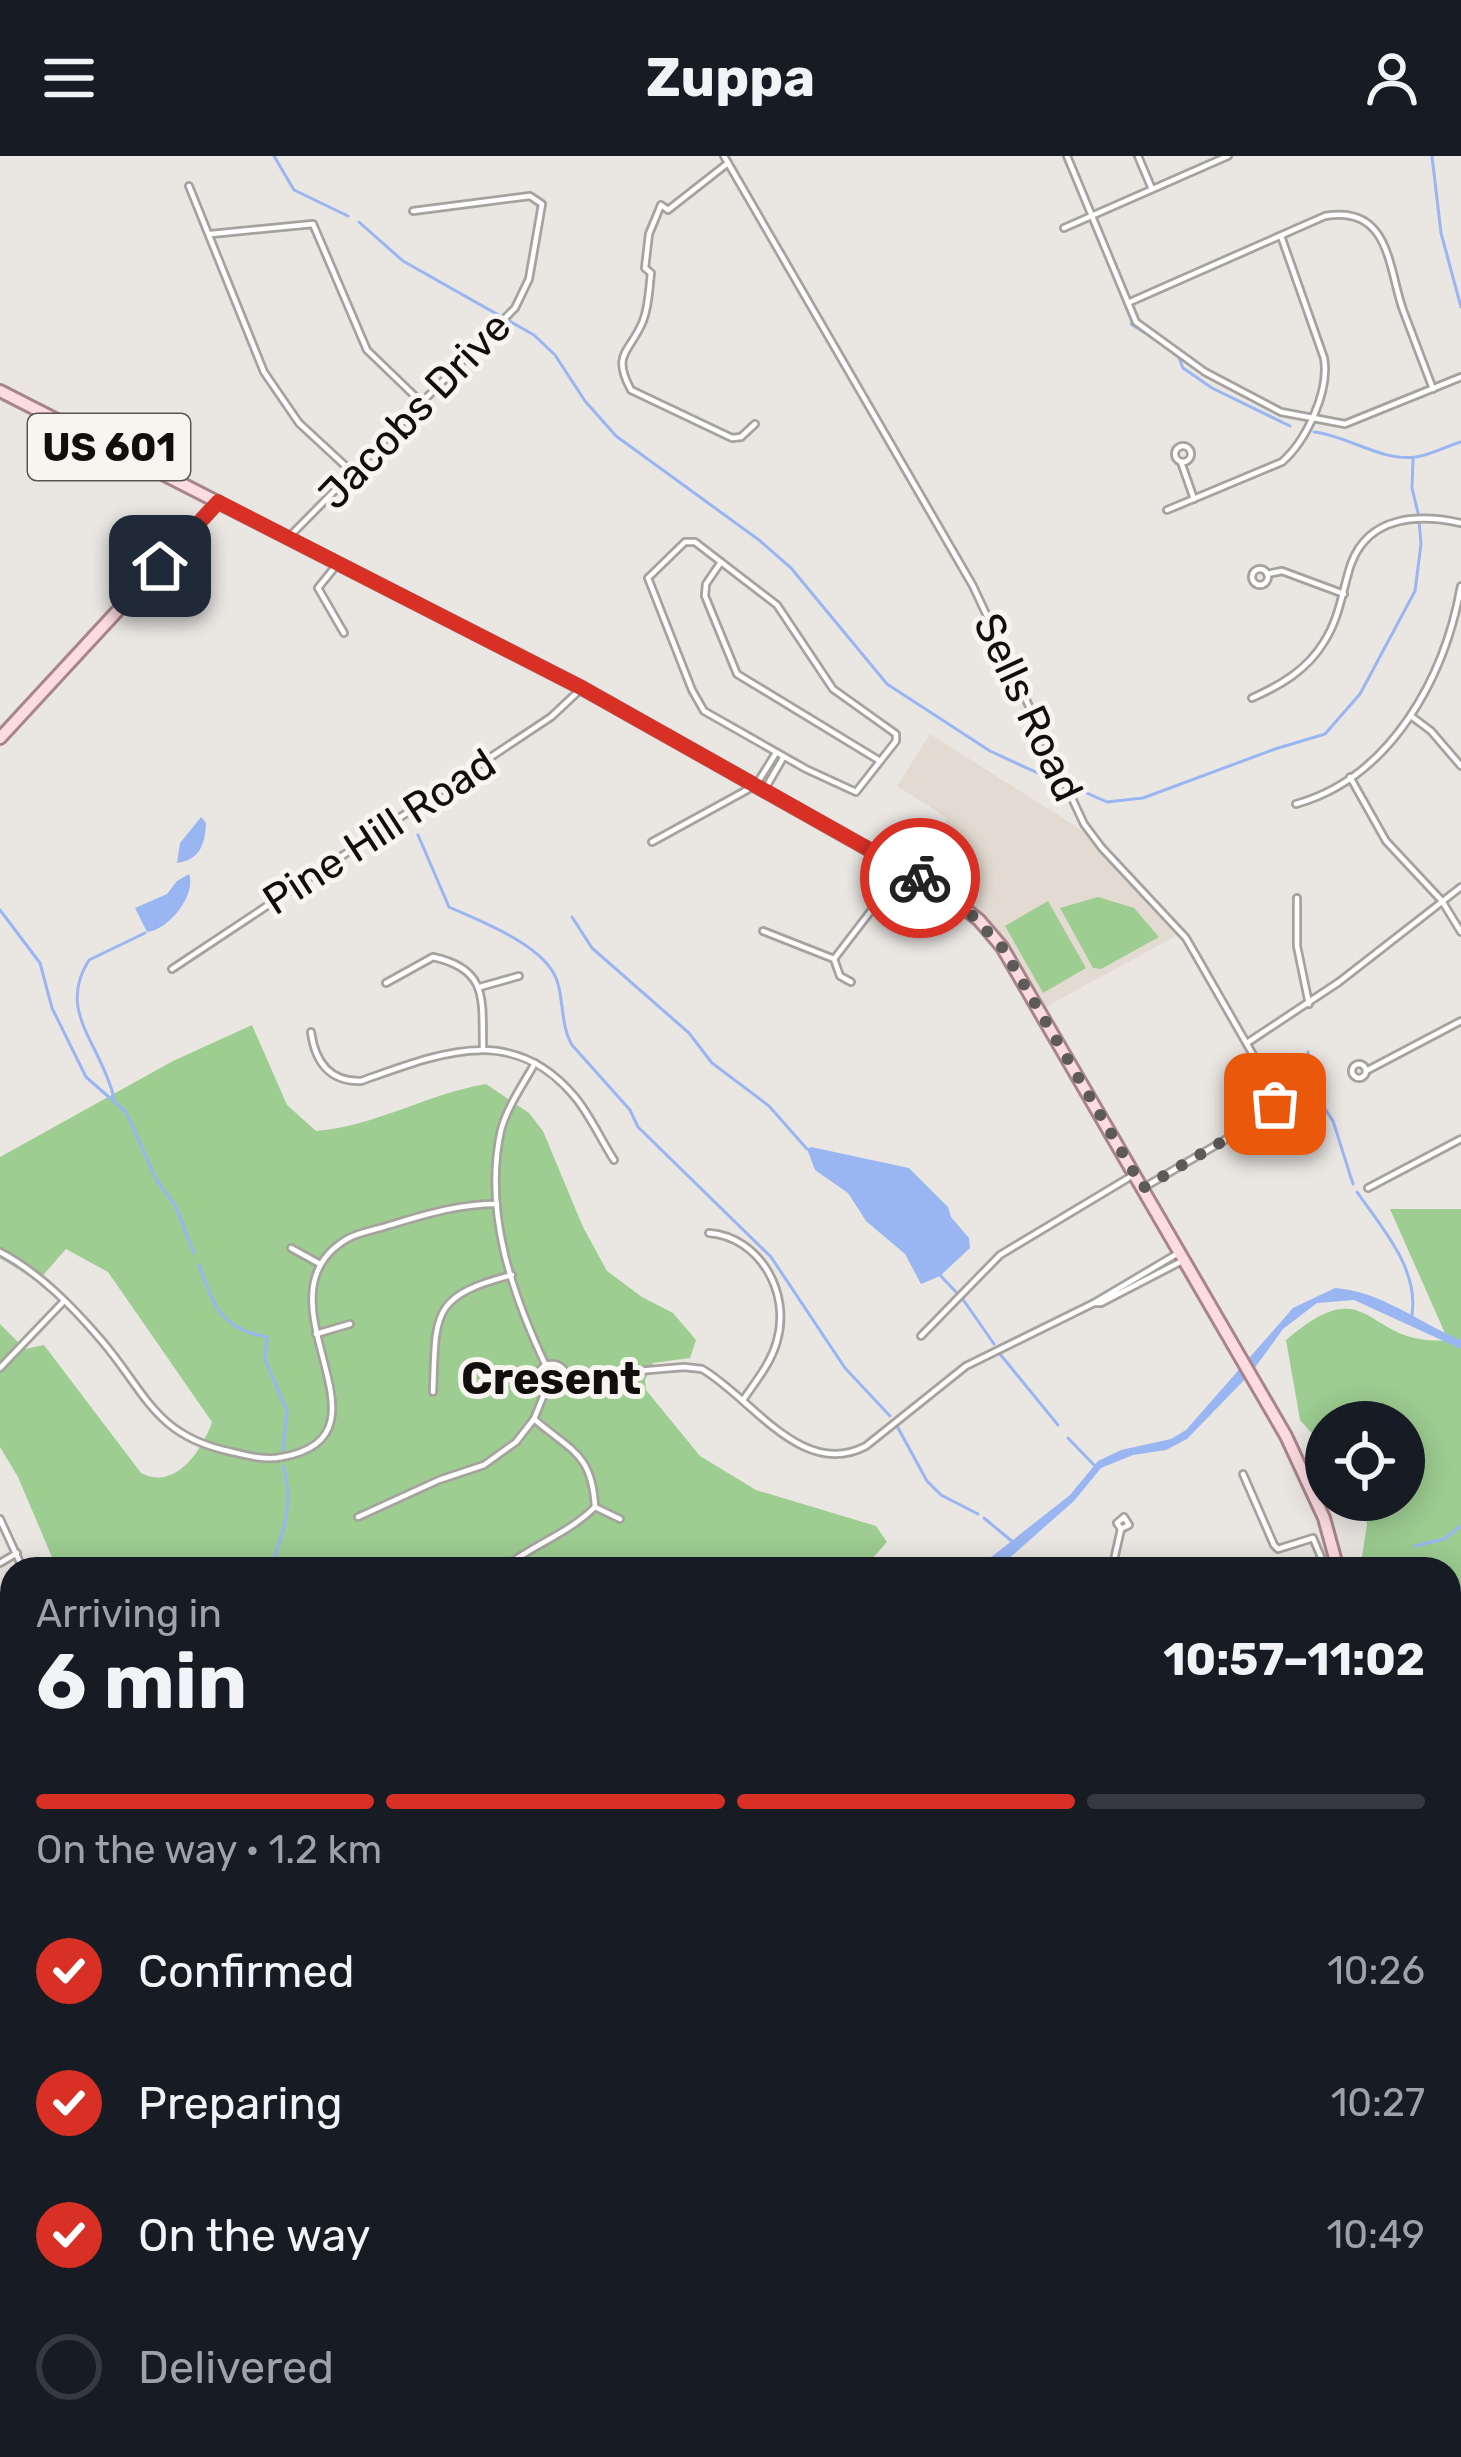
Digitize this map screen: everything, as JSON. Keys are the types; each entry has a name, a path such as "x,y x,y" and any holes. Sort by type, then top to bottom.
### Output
{"main road":[{"name":"US 601","path":"0,391 218,502 0,738"},
{"path":"218,502 582,688 966,909 1002,947 1256,1384 1314,1494 1334,1557"}],"street":[{"path":"1067,156 1140,328 1198,368 1271,408 1310,419 1351,423 1461,377"},
{"path":"1138,156 1152,189"},
{"path":"1064,228 1209,160 1228,156"},
{"path":"726,160 668,210 662,205 649,234 646,315 620,358 621,368 631,390 732,438 741,437 754,424"},
{"name":"Sells Road","path":"726,160 973,586 1084,824 1186,938 1275,1093 1273,1109 1143,1188"},
{"path":"189,186 264,371 299,423 353,473"},
{"name":"Jacobs Drive","path":"288,538 515,308 529,279 542,204 530,196 413,211"},
{"path":"1128,303 1335,214 1355,217 1372,227 1388,250 1401,305 1433,389"},
{"path":"211,234 313,224 367,350 422,403"},
{"path":"1167,510 1282,462 1294,449 1324,386 1325,364 1281,236"},
{"path":"1181,462 1194,499"},
{"path":"1252,698 1285,682 1316,653 1335,622 1354,557 1376,531 1414,517 1461,523"},
{"path":"689,541 777,605 836,692 896,734 896,741 853,793 780,755 700,706 648,578 689,541"},
{"path":"722,562 706,584 705,596 737,674 880,761"},
{"path":"339,563 318,588 344,633"},
{"path":"1268,574 1282,571 1344,594"},
{"path":"1297,804 1350,776 1411,716 1444,656 1461,586"},
{"name":"Pine Hill Road","path":"172,970 532,730 582,688"},
{"path":"1411,716 1461,766"},
{"path":"652,842 760,787 780,755"},
{"path":"1350,776 1386,841 1442,901 1461,932"},
{"path":"835,959 903,869"},
{"path":"1247,1042 1309,1004 1461,887"},
{"path":"1297,898 1297,946 1309,1004"},
{"path":"763,931 835,959"},
{"path":"386,983 434,957 457,962 475,976 480,987 483,1048"},
{"path":"835,959 840,976 850,982"},
{"path":"480,987 519,976"},
{"path":"1366,1071 1461,1021"},
{"path":"311,1032 322,1065 344,1082 361,1081 460,1049 502,1049 535,1063 575,1097 614,1160"},
{"path":"535,1063 501,1129 496,1204 502,1248 546,1366"},
{"path":"1368,1188 1461,1139"},
{"path":"921,1336 1000,1255 1135,1174"},
{"path":"0,1252 31,1268 64,1300 122,1365 158,1418 186,1438 275,1459 313,1447 330,1427 335,1400 316,1334 310,1292 320,1264 350,1237 462,1204 496,1204"},
{"path":"709,1233 729,1234 766,1265 778,1294 777,1341 743,1400"},
{"path":"291,1248 320,1264"},
{"path":"567,1377 693,1366 708,1372 815,1454 850,1454 966,1366 1182,1256"},
{"path":"433,1392 435,1333 445,1307 467,1286 512,1275"},
{"path":"0,1368 64,1300"},
{"path":"316,1334 350,1324"},
{"path":"546,1366 559,1366 567,1377"},
{"path":"358,1517 484,1465 516,1442 545,1393 538,1376 546,1366"},
{"path":"545,1393 563,1390 567,1377"},
{"path":"518,1557 576,1527 595,1508 593,1478 580,1456 533,1419"},
{"path":"1243,1474 1274,1545 1282,1548 1313,1538 1320,1557"},
{"path":"595,1508 620,1519"},
{"path":"0,1519 18,1557"},
{"path":"1115,1557 1121,1529"},
{"path":"9,1557 16,1552"}],"shaded area":[{"path":"930,734 1083,831 1176,936 1042,1009 1002,936 950,887 917,866 947,818 897,786"}],"green space":[{"path":"1098,897 1134,908 1159,937 1101,969 1093,968 1060,908"},
{"path":"1048,901 1086,968 1043,993 1005,926"},
{"path":"252,1025 287,1105 316,1131 360,1123 486,1084 529,1113 543,1131 607,1271 673,1313 696,1340 690,1358 653,1363 645,1380 646,1390 700,1456 756,1490 876,1526 887,1542 874,1557 52,1557 0,1447 0,1324 25,1349 44,1345 141,1473 165,1477 186,1465 212,1422 108,1272 66,1249 38,1281 0,1258 0,1157 173,1061"},
{"path":"1390,1209 1461,1209 1461,1557 1362,1557 1366,1521 1425,1521 1425,1401 1305,1401 1305,1426 1300,1420 1286,1340 1314,1319 1336,1310 1368,1315 1420,1339 1448,1340"}],"water":[{"path":"201,817 206,823 200,850 177,863 180,843"},
{"path":"189,874 189,891 179,910 164,925 147,932 135,908 167,894"},
{"path":"807,1149 909,1168 948,1207 969,1238 970,1248 940,1276 921,1284 905,1254 866,1221 848,1193 815,1170"},
{"path":"1335,1288 1352,1290 1461,1340 1461,1349 1354,1300 1317,1303 1283,1329 1251,1373 1187,1439 1166,1450 1133,1455 1101,1468 1074,1501 1011,1557 991,1557 1070,1495 1098,1461 1186,1430 1293,1308"}],"waterway":[{"path":"274,156 294,190 348,216"},
{"path":"1432,156 1441,233 1461,307"},
{"path":"359,222 403,261 534,335 555,355 585,401 616,436 791,568 887,684 990,751 1055,781"},
{"path":"1131,324 1177,353 1183,368 1212,388 1290,426"},
{"path":"1314,432 1403,457 1422,456 1461,442"},
{"path":"1413,460 1412,488 1418,513"},
{"path":"1071,786 1107,802 1143,798 1325,734 1360,694 1415,591 1419,520"},
{"path":"418,835 449,907 506,934 545,961 557,980 572,1045 630,1110 638,1127 771,1257 845,1368 890,1416"},
{"path":"0,910 40,963 52,1008 86,1077 126,1112 157,1181 175,1205 194,1253"},
{"path":"572,917 592,948 689,1033 712,1063 769,1106 807,1149"},
{"path":"114,1098 79,1012 80,979 89,960 145,933"},
{"path":"1308,1052 1314,1092 1333,1121 1353,1184"},
{"path":"1357,1192 1405,1268 1413,1302 1411,1320"},
{"path":"199,1265 209,1292 229,1322 267,1337 265,1359 287,1411 283,1450"},
{"path":"938,1273 956,1292"},
{"path":"962,1298 994,1344"},
{"path":"1000,1354 1058,1425"},
{"path":"897,1426 927,1481 941,1495 978,1514"},
{"path":"1068,1438 1095,1466"},
{"path":"274,1557 288,1506 283,1466"},
{"path":"984,1518 1014,1543"},
{"path":"1415,1546 1444,1539 1461,1526"}],"way so far":[{"path":"920,878 966,909 1002,947 1143,1188 1264,1117 1275,1104"}],"district":[{"name":"Cresent","path":"551,1378"}],"route":[{"path":"160,566 218,502 582,688 920,878"}]}
